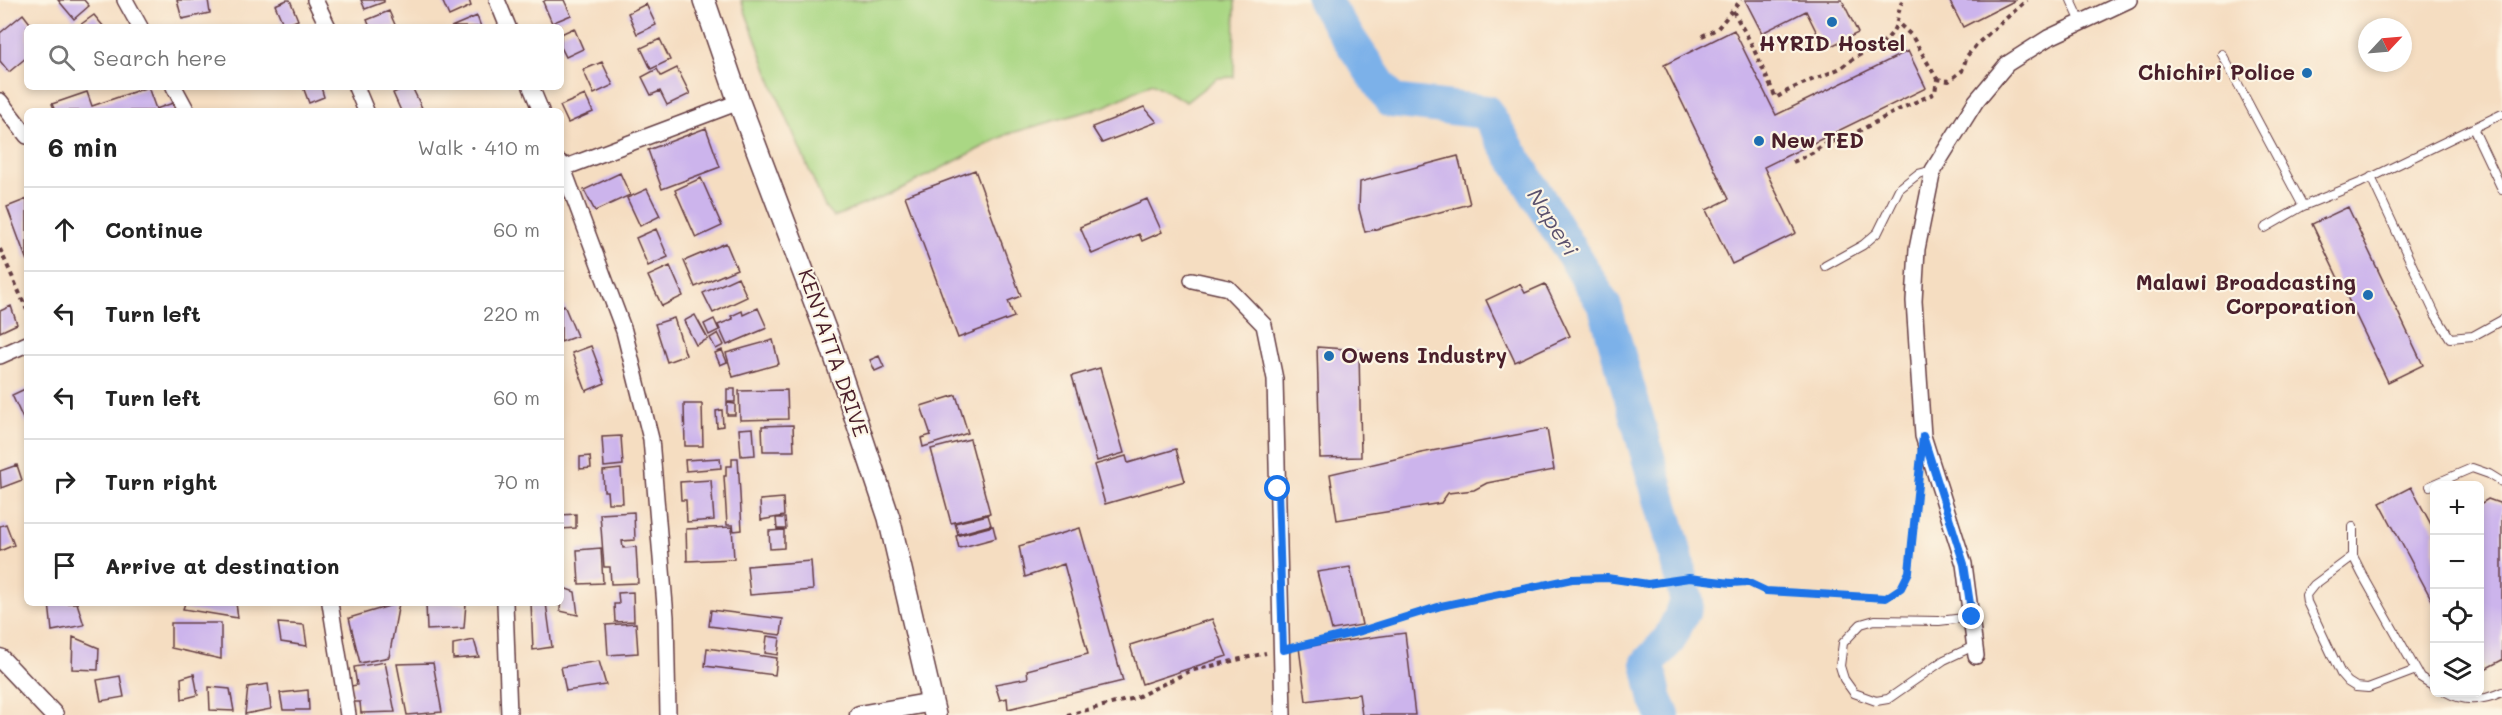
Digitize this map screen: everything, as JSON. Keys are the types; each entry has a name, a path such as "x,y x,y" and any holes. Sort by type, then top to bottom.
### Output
{"main road":[{"name":"KENYATTA DRIVE","path":"704,0 738,102 831,345 889,518 934,709"}],"street":[{"path":"125,0 138,24"},
{"path":"315,0 327,24"},
{"path":"497,0 507,24"},
{"path":"1976,651 1964,564 1923,436 1914,301 1917,249 1933,170 1976,101 2007,64 2048,38 2129,0"},
{"path":"176,90 185,108"},
{"path":"357,90 365,108"},
{"path":"532,90 540,108"},
{"path":"0,101 24,132"},
{"path":"564,165 738,102"},
{"path":"564,171 624,331 651,439 666,617 668,715"},
{"path":"1192,280 1228,288 1264,325 1275,379 1283,715"},
{"path":"0,356 24,345"},
{"path":"330,606 348,715"},
{"path":"505,606 509,715"},
{"path":"0,658 54,715"},
{"path":"859,715 934,709"}],"lane":[{"path":"2071,0 2081,22"},
{"path":"2222,54 2303,206"},
{"path":"2265,228 2303,206 2371,177 2502,114"},
{"path":"2473,128 2502,189"},
{"path":"1825,266 1863,246 1878,232 1899,189 1918,174 1933,170"},
{"path":"2371,177 2435,314 2450,338 2473,336 2502,320"},
{"path":"2442,481 2472,468 2502,482"},
{"path":"2353,527 2353,556 2420,677 2430,683"},
{"path":"2353,556 2314,585 2306,595 2307,602 2341,674 2356,687 2367,688 2416,670"},
{"path":"1972,617 1939,621 1875,620 1861,624 1842,644 1840,666 1844,678 1854,693 1876,701 1888,699 1944,660 1976,651"},
{"path":"2455,697 2475,701 2488,699 2502,692"}],"path":[{"path":"1702,36 1717,29 1741,0"},
{"path":"1733,11 1750,41 1776,98 1794,87 1836,70 1857,56 1880,47 1893,32 1898,9 1903,0"},
{"path":"1937,79 1949,81 1962,71 1967,56 1977,44 2027,0"},
{"path":"1793,162 1826,143 1844,139 1935,93 1937,79 1912,36 1897,22"},
{"path":"0,249 24,303"},
{"path":"1067,715 1135,698 1190,671 1361,631 1441,606 1572,579 1607,578 1648,584 1689,578 1731,583 1747,582 1766,591 1886,598 1901,588 1909,572 1920,470"}],"green space":[{"path":"741,0 1235,0 1234,77 1217,78 1186,102 1152,83 1106,106 1008,134 903,188 834,217 825,207 771,81"}],"building":[{"path":"58,0 84,0 89,6 74,19"},
{"path":"177,0 208,0 210,13 182,19"},
{"path":"290,0 298,20 283,24 275,5"},
{"path":"361,0 384,0 384,2 365,9"},
{"path":"442,0 469,0 471,6 449,16"},
{"path":"564,0 571,15 552,23 543,2"},
{"name":"HYRID Hostel","path":"1745,0 1842,0 1858,33 1825,49 1806,11 1762,33"},
{"path":"1949,0 2016,0 1963,27"},
{"path":"646,4 656,25 637,34 628,13"},
{"path":"389,11 395,24 369,24 367,20"},
{"path":"23,14 31,24 24,24 24,60 9,72 0,61 0,33"},
{"path":"94,15 102,24 81,24"},
{"path":"477,16 480,24 458,24"},
{"path":"574,28 583,49 566,57 564,33"},
{"name":"New TED","path":"1734,30 1776,115 1908,51 1926,88 1764,167 1796,233 1732,264 1706,210 1729,199 1664,65"},
{"path":"660,39 670,60 651,69 641,48"},
{"path":"602,62 613,85 594,94 583,70"},
{"path":"677,68 690,94 667,105 660,91 651,95 642,77 657,69 661,76"},
{"path":"139,90 149,90 156,108 54,108 52,104 87,92 92,106"},
{"path":"304,90 322,90 324,97 309,103"},
{"path":"400,90 413,90 422,108 400,108 393,93"},
{"path":"585,95 593,112 568,123 564,108 560,106"},
{"path":"173,103 174,108 159,108"},
{"path":"1144,107 1157,122 1102,143 1092,127"},
{"path":"706,128 720,167 662,189 648,150"},
{"path":"1458,156 1470,204 1365,232 1359,209 1360,182"},
{"path":"975,170 1021,296 1008,301 1014,317 958,338 905,196"},
{"path":"620,173 630,195 595,211 584,190"},
{"path":"701,178 722,226 696,238 675,190"},
{"path":"647,189 660,216 640,226 627,198"},
{"path":"1147,199 1162,232 1142,241 1139,234 1092,254 1080,227"},
{"path":"24,200 24,253 7,207"},
{"name":"Malawi Broadcasting Corporation","path":"2348,207 2423,365 2388,382 2312,224"},
{"path":"656,229 668,257 648,266 636,238"},
{"path":"726,243 737,269 695,287 684,261"},
{"path":"670,266 683,296 662,306 648,276"},
{"path":"738,277 747,297 713,313 703,293"},
{"path":"1520,284 1525,293 1545,284 1570,336 1515,362 1486,300"},
{"path":"564,305 577,336 564,341"},
{"path":"11,306 17,324 0,332 0,311"},
{"path":"758,308 767,328 727,345 718,325 733,319 731,316 742,311 743,315"},
{"path":"695,315 708,339 696,345 684,321"},
{"path":"674,318 686,355 667,362 655,324"},
{"path":"714,319 719,330 709,335 704,324"},
{"path":"718,333 724,345 716,349 710,338"},
{"path":"773,340 779,364 733,377 726,353"},
{"path":"591,346 605,383 586,391 572,353"},
{"path":"1317,347 1359,350 1361,457 1320,458"},
{"path":"722,350 727,362 720,365 715,353"},
{"path":"879,356 884,367 875,371 870,360"},
{"path":"1100,368 1124,453 1097,461 1072,376"},
{"path":"24,389 24,421 12,395"},
{"path":"727,389 735,389 735,402 727,402"},
{"path":"787,390 788,419 740,420 739,391"},
{"path":"956,395 968,433 923,447 921,438 931,435 921,406"},
{"path":"727,403 735,404 735,415 727,415"},
{"path":"684,404 702,404 703,446 685,446"},
{"path":"722,410 723,426 717,427 716,411"},
{"path":"793,425 794,451 763,451 762,426"},
{"path":"753,428 755,455 741,456 739,429"},
{"path":"1547,429 1554,470 1487,483 1474,490 1448,493 1441,503 1337,520 1330,474 1421,453"},
{"path":"621,436 623,465 604,467 602,437"},
{"path":"970,439 990,513 951,523 931,449"},
{"path":"1176,449 1185,481 1105,504 1094,465 1126,456 1128,463"},
{"path":"590,456 591,468 580,469 580,457"},
{"path":"720,458 721,468 686,471 685,460"},
{"path":"732,458 738,458 742,530 734,531 733,525 727,525 724,476 726,476 726,466 732,466"},
{"path":"17,465 22,480 1,488 0,471"},
{"path":"621,469 623,503 608,503 607,491 604,491 603,471"},
{"path":"711,480 714,520 687,522 686,500 681,500 680,482"},
{"path":"2411,487 2430,523 2430,597 2380,503"},
{"path":"783,498 784,516 761,520 760,500"},
{"path":"2488,499 2502,504 2502,660 2485,669 2484,667 2484,502"},
{"path":"634,512 635,540 622,541 623,548 636,547 638,583 611,584 610,567 604,567 600,514"},
{"path":"576,514 576,528 564,529 564,515"},
{"path":"988,515 991,525 958,534 955,523"},
{"path":"776,518 785,518 786,529 777,529"},
{"path":"6,524 14,545 0,551 0,526"},
{"path":"993,526 996,538 959,548 956,536"},
{"path":"732,527 734,559 687,561 686,529"},
{"path":"1080,528 1123,681 1008,709 1007,698 1000,700 995,684 1028,678 1027,670 1088,654 1064,564 1025,577 1019,546"},
{"path":"784,530 784,548 770,549 769,531"},
{"path":"601,548 603,583 579,584 577,550"},
{"path":"811,561 813,590 750,595 747,566"},
{"path":"1350,567 1362,625 1332,630 1317,572"},
{"path":"564,588 575,592 578,615 560,611 560,606 564,606"},
{"path":"633,592 634,621 615,622 614,604 619,604 618,593"},
{"path":"49,606 78,606 84,625 52,631"},
{"path":"184,606 236,606 238,618 183,609"},
{"path":"389,606 398,606 389,657 360,663 349,618"},
{"path":"426,606 466,606 464,628 427,630"},
{"path":"531,606 546,606 552,647 533,650"},
{"path":"711,610 783,619 781,635 709,626"},
{"path":"1212,619 1227,656 1142,684 1130,645"},
{"path":"171,623 221,623 221,659 171,648"},
{"path":"278,623 304,625 307,646 281,642"},
{"path":"636,623 638,653 608,655 606,625"},
{"path":"1405,633 1415,715 1362,715 1359,694 1306,701 1299,647"},
{"path":"767,636 780,638 778,655 765,653"},
{"path":"73,637 99,648 98,670 72,669"},
{"path":"474,640 479,657 453,659 453,644"},
{"path":"707,648 777,658 775,675 705,666"},
{"path":"599,661 606,685 566,691 561,667"},
{"path":"385,662 395,712 361,713 360,702 354,702 351,686 357,685 354,667"},
{"path":"433,663 442,712 407,715 397,664"},
{"path":"194,674 198,695 182,699 181,678"},
{"path":"120,676 124,697 101,701 97,680"},
{"path":"268,684 271,709 245,714 248,687"},
{"path":"209,687 230,689 234,711 210,710"},
{"path":"308,690 309,710 283,710 280,693"}],"waterway":[{"name":"Naperi","path":"1323,0 1391,101 1486,112 1605,307 1673,544 1687,603 1669,640 1648,663 1656,700 1663,715"}],"place":[{"name":"HYRID Hostel","path":"1832,22"},
{"name":"Chichiri Police","path":"2307,73"},
{"name":"New TED","path":"1759,141"},
{"name":"Malawi Broadcasting Corporation","path":"2368,295"},
{"name":"Owens Industry","path":"1329,356"}],"route":[{"path":"1278,489 1283,650 1361,631 1441,606 1572,579 1607,578 1648,584 1689,578 1731,583 1747,582 1766,591 1886,598 1901,588 1909,572 1923,436 1964,564 1972,617"}]}
